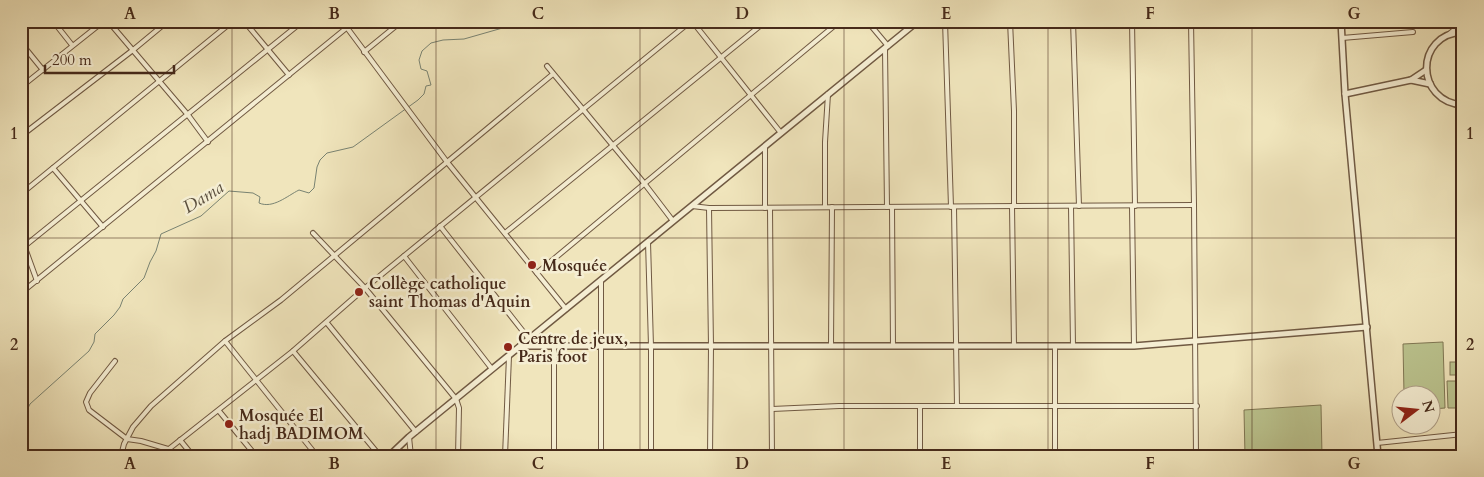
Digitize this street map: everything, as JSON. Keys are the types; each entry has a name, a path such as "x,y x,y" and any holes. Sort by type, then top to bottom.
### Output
{"street":[{"path":"53,21 72,45"},
{"path":"21,87 104,21"},
{"path":"108,21 188,115 208,142"},
{"path":"21,136 168,21"},
{"path":"21,194 233,21"},
{"path":"244,21 289,76"},
{"path":"23,248 303,21"},
{"path":"342,21 447,162 477,196 566,309"},
{"path":"21,293 355,21"},
{"path":"364,52 402,21"},
{"path":"160,456 294,351 364,288 691,21 781,133"},
{"path":"505,233 766,21"},
{"path":"537,273 840,21"},
{"path":"867,21 886,48 887,207"},
{"path":"389,456 456,398 918,21"},
{"path":"945,21 957,406"},
{"path":"1010,21 1014,111 1014,346"},
{"path":"1073,21 1079,206"},
{"path":"1132,21 1134,346"},
{"path":"1190,21 1197,406 1196,456"},
{"path":"1341,21 1345,94 1378,456"},
{"path":"1463,26 1460,21 1455,29 1438,41 1427,59 1426,70 1430,84 1443,100 1463,105"},
{"path":"1342,38 1413,32"},
{"path":"1447,35 1463,32"},
{"path":"21,43 43,70"},
{"path":"547,66 673,221"},
{"path":"1345,94 1411,80 1426,70"},
{"path":"121,456 122,449 137,421 151,406 225,340 281,300 553,74"},
{"path":"1411,80 1430,84"},
{"path":"825,207 825,142 828,94"},
{"path":"764,208 765,147"},
{"path":"53,168 103,227"},
{"path":"692,206 709,208 770,208 1194,205"},
{"path":"1072,206 1073,346"},
{"path":"832,207 832,346"},
{"path":"892,207 893,346"},
{"path":"709,208 710,456"},
{"path":"770,208 772,456"},
{"path":"440,226 529,339"},
{"path":"313,233 364,288 456,398 459,408 458,456"},
{"path":"21,237 23,248 37,281"},
{"path":"648,242 651,346 651,456"},
{"path":"404,256 492,369"},
{"path":"601,281 601,456"},
{"path":"327,323 416,432"},
{"path":"521,346 1134,346 1367,326"},
{"path":"225,340 317,456"},
{"path":"554,346 554,456"},
{"path":"1055,346 1055,456"},
{"path":"294,351 380,456"},
{"path":"505,456 509,356"},
{"path":"115,361 90,393 86,402 87,406 98,419 127,439 168,449"},
{"path":"772,409 839,406 1197,406"},
{"path":"920,406 920,456"},
{"path":"219,411 256,456"},
{"path":"1377,443 1463,434"},
{"path":"409,437 411,456"},
{"path":"180,440 193,456"}],"green space":[{"path":"1443,342 1445,408 1442,408 1442,384 1404,384 1403,344"},
{"path":"1450,362 1458,362 1458,375 1450,375"},
{"path":"1447,381 1461,381 1462,408 1448,408"},
{"path":"1321,405 1322,456 1245,456 1244,410"}],"waterway":[{"name":"Dama","path":"21,431 30,404 89,351 94,342 95,334 114,315 123,299 144,278 161,234 201,216 229,191 253,193 260,197 259,203 264,204 275,203 299,190 309,193 314,188 320,160 327,153 353,147 424,94 426,86 431,85 427,71 421,69 419,60 422,51 431,43 443,40 464,39 506,27 542,21"}],"place":[{"name":"Mosquée","path":"532,265"},
{"name":"Collège catholique saint Thomas d'Aquin","path":"359,292"},
{"name":"Centre de jeux, Paris foot","path":"508,347"},
{"name":"Mosquée El hadj BADIMOM","path":"229,424"}]}
